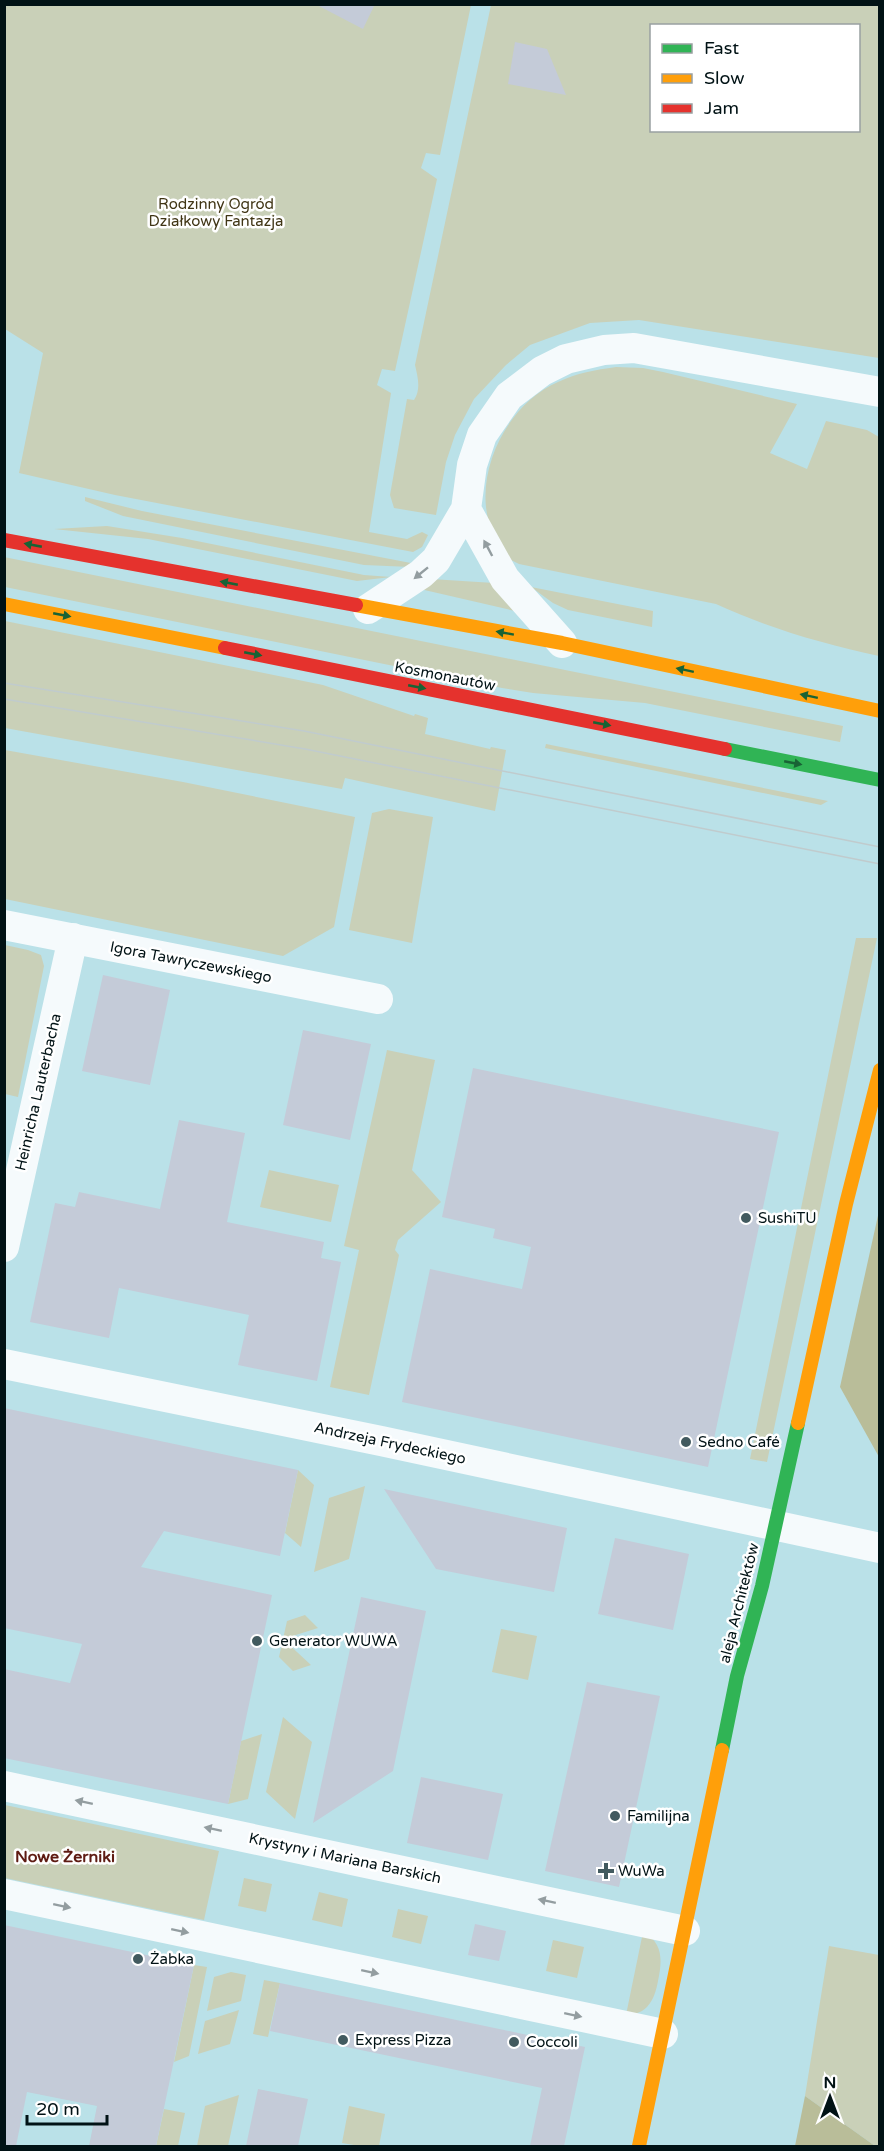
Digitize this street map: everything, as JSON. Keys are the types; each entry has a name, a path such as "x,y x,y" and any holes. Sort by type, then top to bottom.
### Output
{"main road":[{"path":"4,540 562,643 879,711"},
{"name":"Kosmonautów","path":"4,604 879,780"},
{"name":"aleja Architektów","path":"639,2146 737,1676 762,1586 846,1204 879,1070"}],"street":[{"path":"368,609 427,569 441,552 466,508 472,465 482,435 510,396 542,371 566,359 591,352 634,348 879,392"},
{"path":"466,508 505,579 562,643"},
{"name":"Igora Tawryczewskiego","path":"4,925 378,999"},
{"name":"Heinricha Lauterbacha","path":"4,1247 73,938"},
{"name":"Andrzeja Frydeckiego","path":"4,1364 879,1548"},
{"name":"Krystyny i Mariana Barskich","path":"4,1786 685,1931"},
{"path":"4,1894 663,2034"}],"green space":[{"name":"Rodzinny Ogród Działkowy Fantazja","path":"4,5 471,5 440,155 426,153 421,168 437,179 395,371 382,369 377,385 391,393 369,532 407,539 422,532 428,535 422,547 413,552 115,495 19,473 43,353 5,329"},
{"path":"491,5 879,5 879,358 639,320 590,323 530,345 506,365 474,399 455,435 446,462 436,515 394,508 390,495 407,399 414,400 418,392 415,365"},
{"path":"616,367 643,368 663,372 797,404 770,453 807,469 826,421 867,430 879,437 879,656 796,634 756,621 716,604 519,564 501,555 488,520 486,488 494,451 503,434 514,417 541,391 572,376"},
{"path":"85,497 142,511 416,564 411,567 364,565 123,516 85,501"},
{"path":"107,526 182,538 364,575 391,577 357,581 148,539 54,529"},
{"path":"4,557 843,726 840,742 645,703 502,688 5,587"},
{"path":"431,579 494,583 515,611 420,589"},
{"path":"531,587 653,611 652,627 568,610 553,603"},
{"path":"5,621 323,685 414,716 415,714 428,718 425,734 490,749 491,747 506,750 495,811 345,778 342,789 5,728"},
{"path":"546,744 828,801 821,805 545,748"},
{"path":"5,750 183,782 355,817 334,927 283,956 5,899"},
{"path":"389,809 433,817 412,943 349,930 372,813"},
{"path":"856,938 877,938 767,1462 750,1459"},
{"path":"5,945 41,955 44,966 18,1097 5,1094"},
{"path":"387,1050 435,1060 412,1170 441,1202 398,1240 395,1250 399,1255 369,1395 330,1387 359,1250 344,1246"},
{"path":"269,1170 339,1185 331,1222 260,1207"},
{"path":"879,1211 879,1457 840,1387"},
{"path":"298,1470 314,1485 301,1547 285,1533"},
{"path":"365,1486 349,1559 314,1572 329,1498"},
{"path":"305,1615 318,1628 283,1639 287,1621"},
{"path":"501,1629 537,1636 528,1680 492,1672"},
{"path":"283,1639 311,1665 293,1671 279,1657"},
{"path":"283,1717 312,1742 295,1819 266,1792"},
{"path":"262,1734 248,1799 228,1804 241,1741"},
{"path":"5,1805 219,1851 204,1920 5,1878"},
{"path":"244,1878 272,1884 266,1912 238,1906"},
{"path":"319,1892 348,1899 342,1927 312,1920"},
{"path":"398,1909 428,1916 421,1944 392,1937"},
{"path":"643,1932 650,1936 658,1947 661,1960 658,1981 647,2007 635,2014 626,2015"},
{"path":"553,1940 584,1947 577,1978 546,1971"},
{"path":"829,1946 879,1955 879,2146 875,2146 805,2096"},
{"path":"194,1965 207,1967 189,2056 174,2062"},
{"path":"231,1972 246,1975 241,2001 207,2011 214,1977"},
{"path":"264,1980 280,1983 268,2037 253,2034"},
{"path":"239,2010 230,2044 198,2054 205,2021"},
{"path":"239,2095 228,2146 197,2146 205,2106"},
{"path":"805,2096 875,2146 795,2146"},
{"path":"349,2106 385,2114 379,2146 342,2143"},
{"path":"164,2109 185,2113 178,2146 156,2146"}],"building":[{"path":"315,4 375,4 363,29"},
{"path":"515,42 547,49 566,95 508,84"},
{"path":"103,975 170,990 150,1085 82,1071"},
{"path":"303,1030 371,1044 350,1140 283,1125"},
{"path":"473,1068 779,1132 708,1467 402,1402 430,1269 522,1289 531,1247 493,1238 495,1229 442,1217"},
{"path":"179,1120 245,1133 227,1222 324,1242 321,1258 341,1262 317,1381 238,1365 249,1315 119,1288 109,1338 30,1322 55,1203 75,1207 79,1192 160,1209"},
{"path":"4,1408 298,1470 280,1556 164,1531 141,1567 272,1595 228,1804 4,1758 4,1669 70,1683 82,1644 4,1628"},
{"path":"384,1489 567,1528 554,1592 436,1569"},
{"path":"615,1538 689,1554 673,1630 598,1614"},
{"path":"361,1597 426,1611 393,1771 313,1823"},
{"path":"587,1682 660,1696 619,1887 545,1871"},
{"path":"421,1777 503,1794 488,1860 407,1843"},
{"path":"475,1924 506,1931 499,1961 468,1955"},
{"path":"4,1925 194,1965 156,2146 89,2146 97,2106 27,2092 16,2146 4,2146"},
{"path":"280,1983 585,2047 564,2146 530,2146 542,2088 270,2031"},
{"path":"258,2089 308,2099 298,2146 246,2146"}],"tram line":[{"path":"4,683 304,731 880,847"},
{"path":"4,699 305,749 880,864"}],"traffic: fast":[{"path":"725,749 880,780"},
{"path":"722,1750 737,1676 762,1586 798,1423"}],"traffic: slow":[{"path":"4,604 225,648"},
{"path":"356,605 562,643 880,711"},
{"path":"798,1423 846,1204 880,1070"},
{"path":"639,2146 722,1750"}],"traffic: jam":[{"path":"4,540 356,605"},
{"path":"225,648 725,749"}],"place":[{"name":"SushiTU","path":"746,1218"},
{"name":"Sedno Café","path":"686,1442"},
{"name":"Generator WUWA","path":"257,1641"},
{"name":"Familijna","path":"615,1816"},
{"name":"WuWa","path":"606,1871"},
{"name":"Żabka","path":"138,1959"},
{"name":"Express Pizza","path":"343,2040"},
{"name":"Coccoli","path":"514,2042"}],"district":[{"name":"Nowe Żerniki","path":"65,1856"}]}
